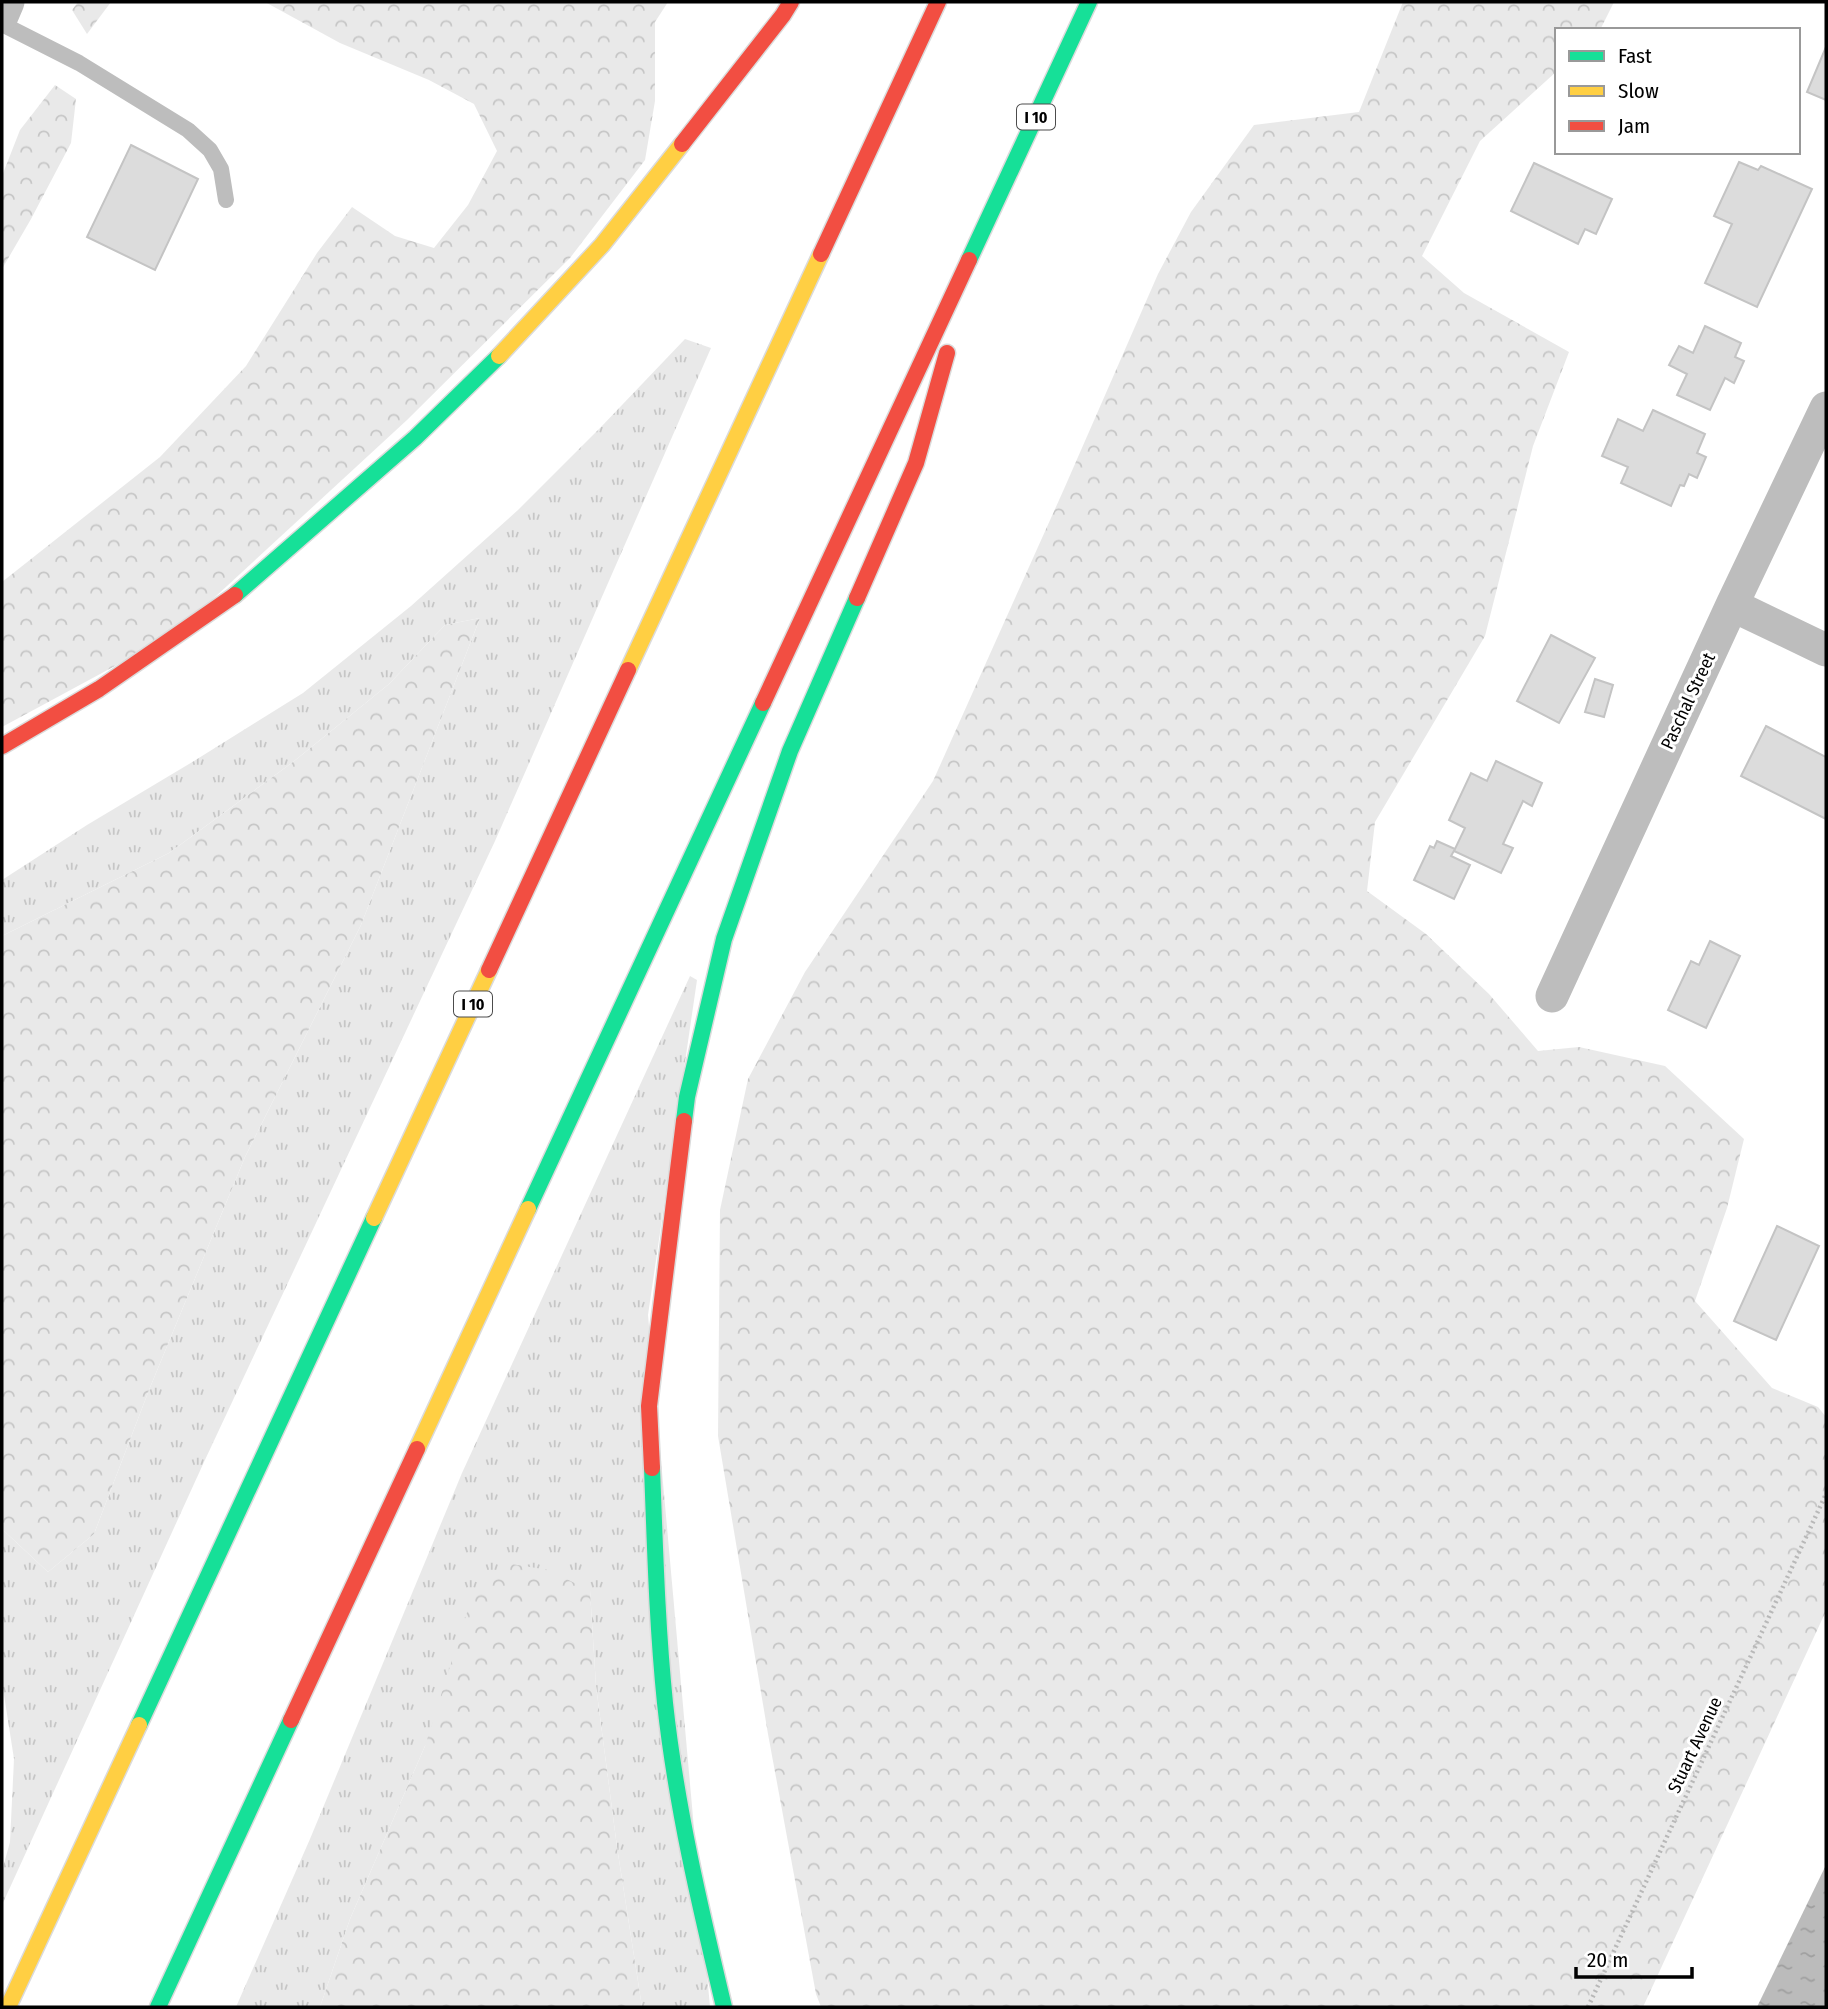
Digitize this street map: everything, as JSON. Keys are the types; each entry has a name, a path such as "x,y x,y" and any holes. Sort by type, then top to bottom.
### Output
{"highway":[{"path":"2,746 99,689 229,600 415,438 516,339 603,245 791,2"},
{"name":"I 10","path":"8,2007 938,2"},
{"name":"I 10","path":"158,2007 1089,2"},
{"path":"724,2007 697,1894 665,1703 649,1406 668,1234 687,1097 724,939 790,751 916,463 982,233"}],"street":[{"path":"2,16 8,2"},
{"name":"Paschal Street","path":"1552,996 1826,408"},
{"path":"1732,605 1826,650"}],"lane":[{"path":"2,24 79,63 188,130 210,150 221,169 226,200"}],"path":[{"name":"Stuart Avenue","path":"1588,2007 1826,1494"}],"green space":[{"path":"78,2 111,2 87,34 72,10"},
{"path":"265,2 668,2 655,22 655,101 645,160 570,258 407,420 176,633 2,727 2,582 160,457 246,366 317,253 352,207 395,236 434,248 468,205 497,151 474,104 429,80 340,43"},
{"path":"1403,2 1614,2 1601,28 1555,28 1555,73 1480,141 1422,256 1464,293 1569,352 1533,446 1485,636 1375,822 1367,891 1426,934 1489,994 1538,1051 1579,1047 1665,1066 1744,1139 1727,1208 1695,1301 1772,1388 1818,1407 1826,1417 1826,1611 1643,2007 821,2007 816,1994 768,1734 718,1436 720,1210 748,1079 805,972 933,781 1158,274 1191,212 1254,125 1359,112"},
{"path":"55,85 76,99 71,143 2,269 2,176 20,130"},
{"path":"685,339 711,348 495,841 204,1462 2,1905 2,1871 10,1842 14,1759 2,1682 2,1529 48,1572 94,1534 149,1390 245,1157 361,925 480,618 445,625 389,684 293,762 169,853 2,936 2,880 303,693 411,606 518,510"},
{"path":"480,618 361,925 245,1157 149,1390 94,1534 48,1572 2,1529 2,936 169,853 293,762 389,684 445,625"},
{"path":"690,976 697,980 648,1315 710,2007 642,2007 596,1686 590,1591 425,1746 350,1919 320,2007 236,2007 310,1839 462,1473"},
{"path":"505,1563 549,1570 590,1591 596,1686 642,2007 320,2007 350,1919 425,1746 470,1603"}],"water":[{"path":"1826,1865 1826,2007 1757,2007"}],"building":[{"path":"1826,47 1826,100 1807,92"},
{"path":"131,145 198,179 155,270 87,237"},
{"path":"1739,162 1758,170 1761,166 1812,189 1757,307 1705,283 1732,224 1714,216"},
{"path":"1534,163 1612,199 1596,234 1585,229 1578,244 1511,211"},
{"path":"1705,326 1741,343 1735,357 1744,361 1734,383 1725,378 1710,410 1677,395 1687,374 1669,365 1679,346 1693,353"},
{"path":"1653,410 1705,434 1697,453 1706,457 1697,478 1689,474 1684,486 1680,485 1671,506 1621,483 1628,467 1602,456 1618,419 1643,431"},
{"path":"1551,635 1595,658 1559,723 1517,701"},
{"path":"1595,679 1613,685 1604,717 1585,712"},
{"path":"1766,726 1826,757 1826,819 1741,776"},
{"path":"1496,761 1542,783 1532,806 1523,801 1503,844 1513,848 1501,873 1454,851 1465,828 1449,820 1471,773 1487,781"},
{"path":"1437,841 1455,849 1451,856 1470,865 1454,899 1414,880 1430,846 1434,848"},
{"path":"1710,941 1740,956 1706,1028 1668,1010 1691,961 1699,965"},
{"path":"1777,1226 1819,1246 1776,1340 1734,1321"}],"traffic: fast":[{"path":"969,260 1089,2"},
{"path":"235,595 415,438 499,356"},
{"path":"684,1121 687,1097 724,939 790,751 857,598"},
{"path":"528,1209 763,703"},
{"path":"139,1725 374,1218"},
{"path":"652,1468 660,1644 675,1779 724,2007"},
{"path":"158,2007 291,1720"}],"traffic: slow":[{"path":"499,356 602,245 682,144"},
{"path":"628,670 821,254"},
{"path":"374,1218 489,970"},
{"path":"417,1449 528,1209"},
{"path":"8,2007 139,1725"}],"traffic: jam":[{"path":"682,144 791,2"},
{"path":"821,254 938,2"},
{"path":"763,703 969,260"},
{"path":"857,598 916,463 947,353"},
{"path":"2,746 99,689 235,595"},
{"path":"489,970 628,670"},
{"path":"652,1468 649,1406 684,1121"},
{"path":"291,1720 417,1449"}]}
